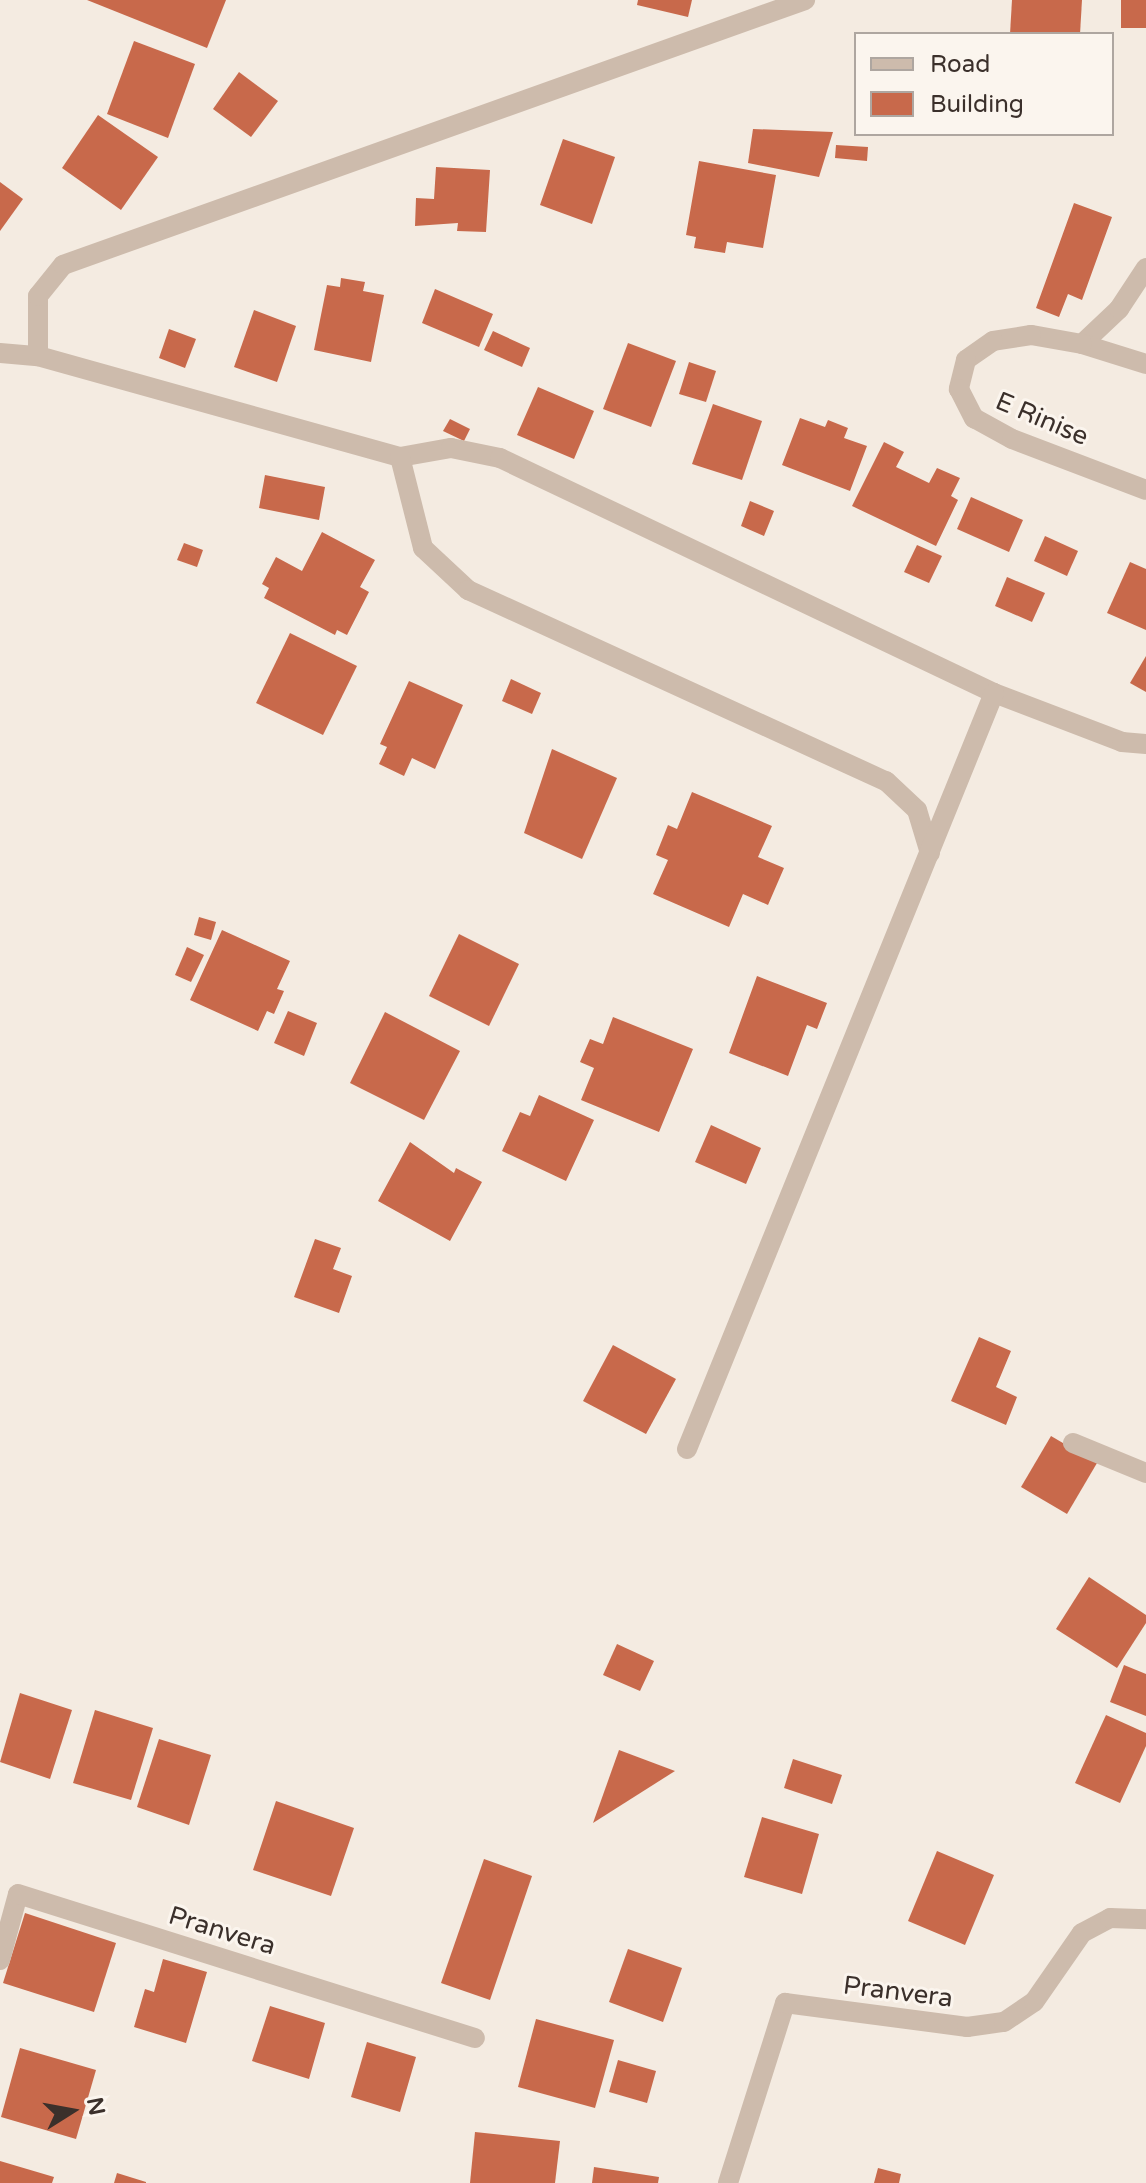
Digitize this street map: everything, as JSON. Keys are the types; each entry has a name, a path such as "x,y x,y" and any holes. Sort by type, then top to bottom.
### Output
{"street":[{"path":"38,356 38,296 63,265 805,0"},
{"path":"1082,344 1119,309 1146,268"},
{"name":"E Rinise","path":"1146,364 1082,344 1031,335 993,341 966,360 959,389 974,418 1012,439 1146,490"},
{"path":"0,353 38,356 400,457 451,448 500,458 994,693 1122,742 1146,744"},
{"path":"400,457 423,548 468,590 886,781 917,810 930,853"},
{"path":"687,1449 994,693"},
{"path":"1073,1443 1146,1473"},
{"name":"Pranvera","path":"0,1960 18,1894 475,2038"},
{"name":"Pranvera","path":"728,2183 785,2003 967,2027 1004,2022 1034,2002 1082,1933 1110,1918 1146,1919"}],"building":[{"path":"87,0 226,0 207,48"},
{"path":"638,0 692,0 688,17 637,5"},
{"path":"1012,0 1082,0 1080,32 1010,32"},
{"path":"1121,0 1146,0 1146,28 1121,28"},
{"path":"134,41 195,64 168,138 107,114"},
{"path":"239,72 278,101 251,137 213,109"},
{"path":"98,115 158,157 121,210 62,168"},
{"path":"753,129 833,132 819,177 748,163"},
{"path":"563,139 615,157 592,224 540,205"},
{"path":"836,145 868,147 867,161 835,158"},
{"path":"699,161 776,175 763,248 727,242 725,253 694,248 696,237 686,235"},
{"path":"436,167 490,170 486,232 457,231 458,223 415,226 416,198 434,199"},
{"path":"0,182 23,199 0,231"},
{"path":"1074,203 1112,217 1082,300 1068,294 1059,317 1036,308"},
{"path":"341,278 365,282 363,291 384,295 371,362 314,350 327,285 340,287"},
{"path":"435,289 493,314 479,347 422,323"},
{"path":"254,310 296,326 277,382 234,367"},
{"path":"169,329 196,339 185,368 159,358"},
{"path":"493,331 530,348 522,367 484,350"},
{"path":"628,343 676,361 651,427 603,409"},
{"path":"689,362 716,371 706,402 679,394"},
{"path":"538,387 594,411 574,459 517,435"},
{"path":"713,404 762,421 742,480 692,464"},
{"path":"800,418 825,427 828,420 848,428 844,438 867,446 850,491 782,465"},
{"path":"450,419 470,429 464,441 443,431"},
{"path":"884,442 904,452 896,467 929,483 937,468 960,478 951,496 958,500 936,546 852,506"},
{"path":"265,475 325,487 319,520 259,508"},
{"path":"971,497 1023,520 1009,552 957,529"},
{"path":"750,501 774,511 764,536 741,526"},
{"path":"322,532 375,560 360,587 369,592 347,635 337,630 335,635 264,598 269,588 262,584 276,557 302,571"},
{"path":"1045,536 1078,551 1067,576 1034,561"},
{"path":"184,543 203,550 197,567 177,560"},
{"path":"917,545 942,556 929,583 904,572"},
{"path":"1130,562 1146,569 1146,630 1107,613"},
{"path":"1007,577 1045,593 1032,622 995,606"},
{"path":"290,633 357,666 323,735 256,703"},
{"path":"1146,656 1146,692 1130,683"},
{"path":"511,679 541,693 532,714 502,701"},
{"path":"409,681 463,705 435,769 412,758 404,776 379,764 387,747 380,744"},
{"path":"552,749 617,778 582,859 524,833"},
{"path":"692,792 772,826 758,857 784,868 768,905 743,894 729,927 653,894 668,860 656,855 668,825 677,829"},
{"path":"199,917 216,922 211,940 194,935"},
{"path":"222,930 290,961 277,989 284,991 274,1014 267,1011 258,1031 190,1000"},
{"path":"459,934 519,964 489,1026 429,996"},
{"path":"187,947 204,955 191,982 175,975"},
{"path":"757,976 827,1003 817,1029 807,1025 788,1076 729,1053"},
{"path":"288,1011 317,1023 304,1056 274,1043"},
{"path":"385,1012 460,1051 424,1120 350,1083"},
{"path":"613,1017 693,1049 659,1132 581,1100 594,1068 580,1062 590,1039 603,1044"},
{"path":"539,1095 594,1120 566,1181 502,1151 520,1112 530,1116"},
{"path":"711,1125 761,1148 746,1184 695,1162"},
{"path":"410,1142 454,1173 456,1168 482,1182 450,1241 378,1201"},
{"path":"315,1239 341,1248 333,1269 352,1276 339,1313 294,1297"},
{"path":"979,1337 1011,1351 996,1387 1017,1397 1006,1425 951,1401"},
{"path":"613,1345 676,1379 646,1434 583,1401"},
{"path":"1051,1436 1097,1463 1067,1514 1021,1487"},
{"path":"1089,1577 1146,1615 1146,1623 1117,1668 1056,1629"},
{"path":"617,1644 654,1661 640,1691 603,1675"},
{"path":"1124,1665 1146,1674 1146,1716 1110,1702"},
{"path":"20,1693 72,1710 50,1779 0,1762"},
{"path":"95,1710 153,1728 131,1800 73,1783"},
{"path":"1106,1715 1146,1733 1146,1746 1120,1803 1075,1783"},
{"path":"159,1739 211,1755 189,1825 137,1807"},
{"path":"619,1750 675,1771 593,1823"},
{"path":"793,1759 842,1775 832,1804 784,1788"},
{"path":"276,1801 354,1828 331,1896 253,1870"},
{"path":"762,1817 819,1834 802,1894 744,1877"},
{"path":"937,1851 994,1875 965,1945 908,1921"},
{"path":"484,1859 532,1876 490,2000 441,1983"},
{"path":"25,1913 116,1943 94,2012 3,1983"},
{"path":"628,1949 682,1968 663,2022 609,2002"},
{"path":"163,1959 207,1972 186,2043 134,2027 145,1989 154,1992"},
{"path":"270,2006 325,2023 309,2079 252,2061"},
{"path":"536,2019 614,2040 595,2108 518,2087"},
{"path":"367,2042 416,2057 400,2112 351,2097"},
{"path":"20,2048 96,2070 76,2139 1,2117"},
{"path":"618,2060 656,2071 647,2103 609,2092"},
{"path":"475,2132 560,2141 555,2183 470,2183"},
{"path":"0,2161 54,2177 52,2183 0,2183"},
{"path":"594,2167 659,2177 658,2183 592,2183"},
{"path":"878,2168 901,2174 899,2183 874,2183"},
{"path":"117,2173 146,2182 146,2183 114,2183"}]}
